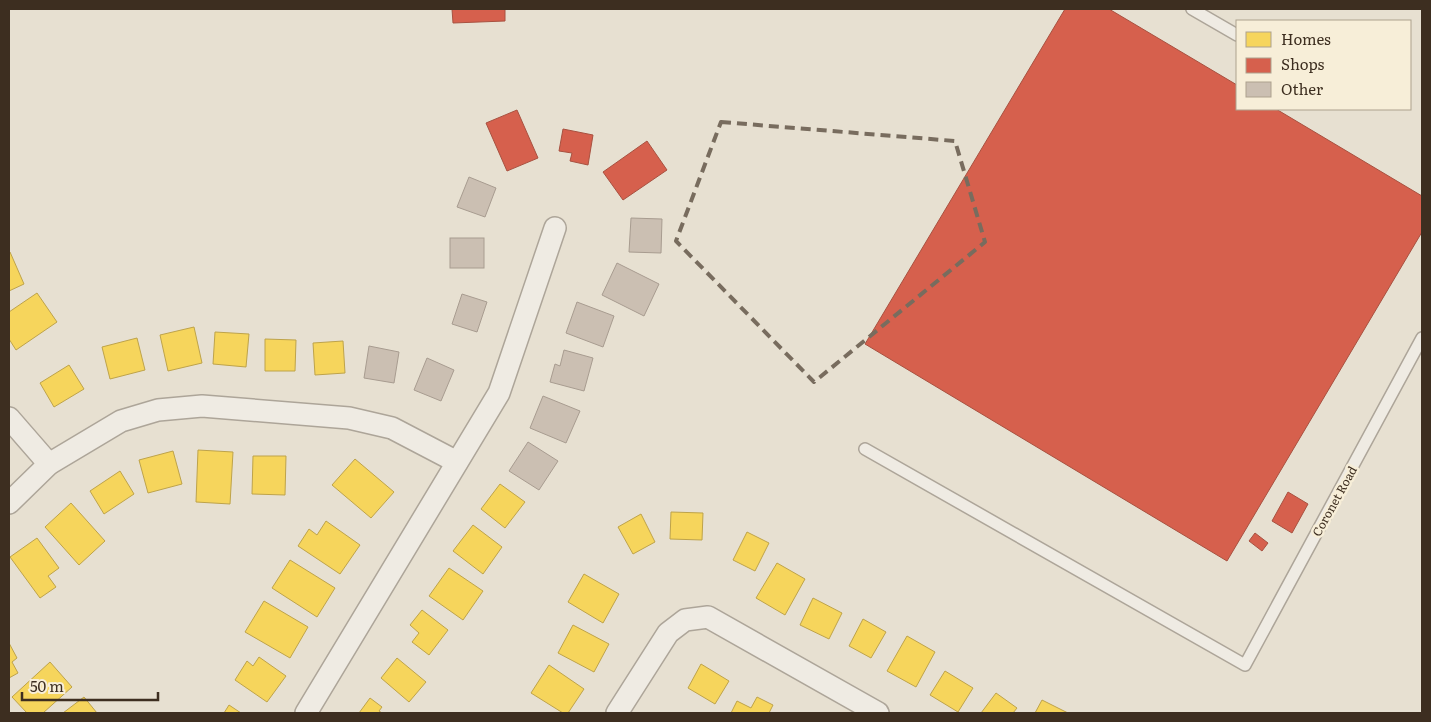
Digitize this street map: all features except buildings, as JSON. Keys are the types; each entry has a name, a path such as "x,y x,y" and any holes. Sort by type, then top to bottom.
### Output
{"street":[{"path":"306,713 499,393 555,228"},
{"path":"9,503 49,464 121,421 158,410 202,406 350,418 392,428 457,462"},
{"path":"9,418 49,464"},
{"path":"617,713 668,633 685,620 708,617 878,713"}],"lane":[{"path":"1192,9 1236,34"},
{"name":"Coronet Road","path":"865,448 1245,665 1422,338"}],"highlighted area":[{"path":"721,122 955,141 985,242 814,382 676,241"}]}
